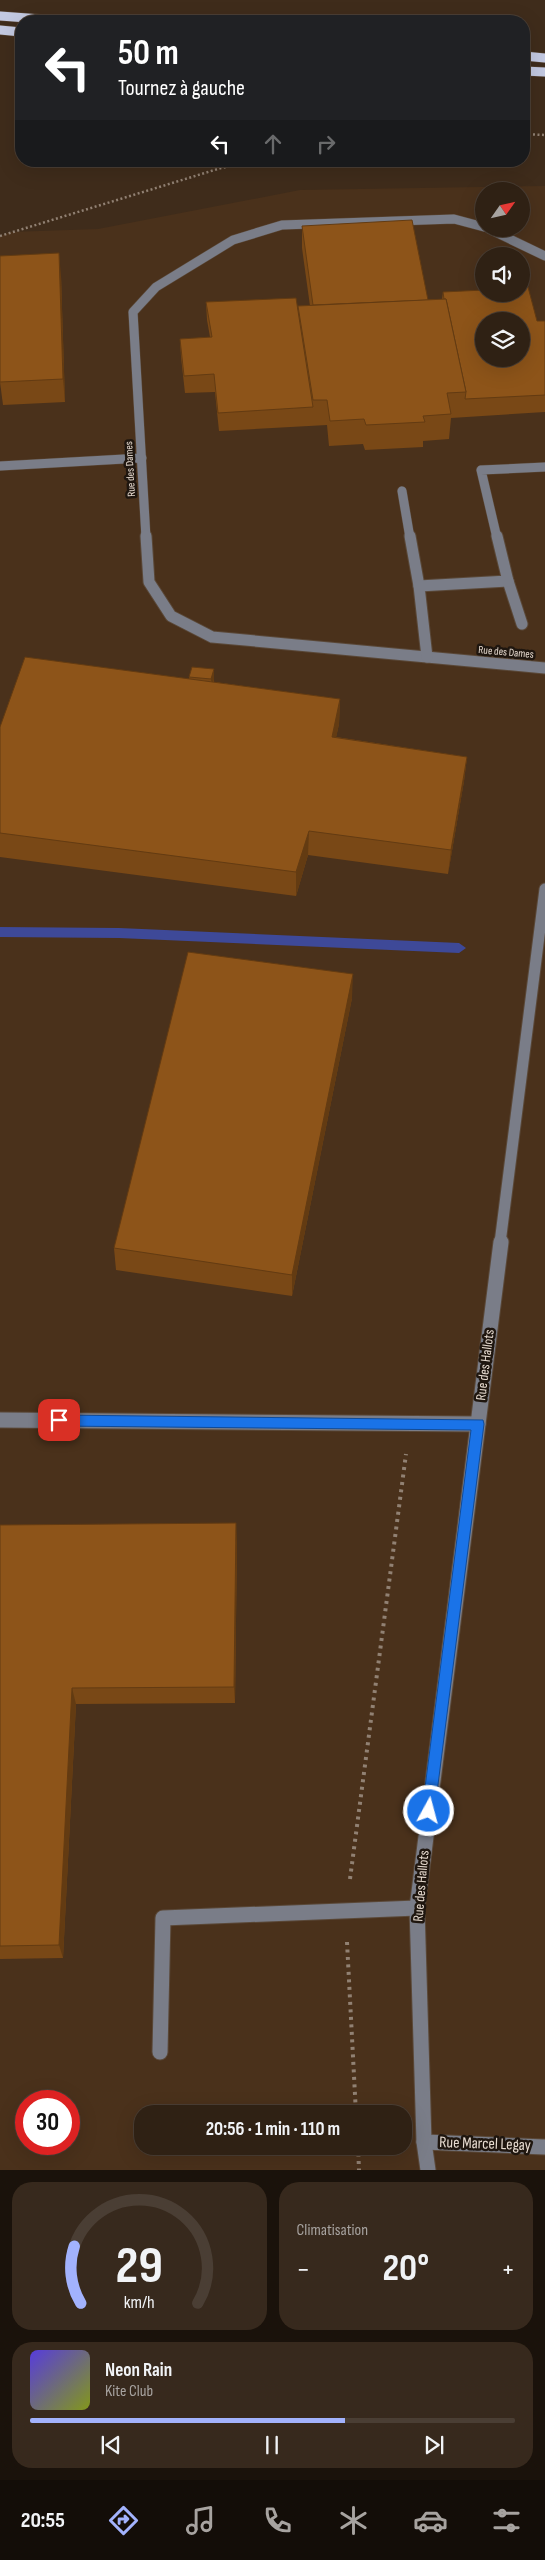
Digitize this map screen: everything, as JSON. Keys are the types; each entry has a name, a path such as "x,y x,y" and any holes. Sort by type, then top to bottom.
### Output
{"main road":[{"path":"0,16 15,17"},
{"path":"0,30 15,31"},
{"path":"530,57 545,58"},
{"path":"530,71 545,72"}],"street":[{"name":"Rue des Dames","path":"475,224 454,218 282,225 233,240 156,287 133,312 149,582 171,616 212,637 545,668"},
{"path":"508,238 545,256"},
{"path":"0,466 142,458"},
{"path":"522,624 508,581 481,470 545,467"},
{"path":"402,491 418,586 427,657"},
{"path":"418,586 508,581"},
{"name":"Rue des Hallots","path":"428,2170 424,2142 417,1908 545,889"},
{"path":"0,1420 478,1424"},
{"path":"160,2052 163,1918 417,1908"},
{"name":"Rue Marcel Legay","path":"424,2142 545,2147"}],"path":[{"path":"530,135 545,136"},
{"path":"0,236 226,167"},
{"path":"356,2105 345,1911 410,1424"},
{"path":"358,2155 359,2170"}],"shaded area":[{"path":"530,186 545,186 545,2170 0,2170 0,236 11,232 98,229 300,190 475,187 475,238 530,238"}],"building":[{"path":"412,220 428,300 313,305 302,226"},
{"path":"59,253 63,379 0,382 0,256"},
{"path":"475,290 475,302 530,302 530,295 537,321 545,321 545,395 465,399 466,392 443,292"},
{"path":"296,298 313,407 218,413 214,374 184,376 180,339 212,337 206,302"},
{"path":"446,299 466,392 447,393 451,414 423,416 425,422 366,425 364,419 330,421 327,400 313,400 298,306"},
{"path":"25,657 340,699 332,737 467,757 451,850 309,831 296,872 0,833 0,727"},
{"path":"192,667 214,669 211,679 189,677"},
{"path":"188,952 353,974 292,1275 114,1248"},
{"path":"236,1523 234,1687 72,1688 59,1945 0,1946 0,1525"}],"waterway":[{"path":"0,932 119,933 459,948"}],"route":[{"path":"59,1420 478,1424 429,1811"}]}
